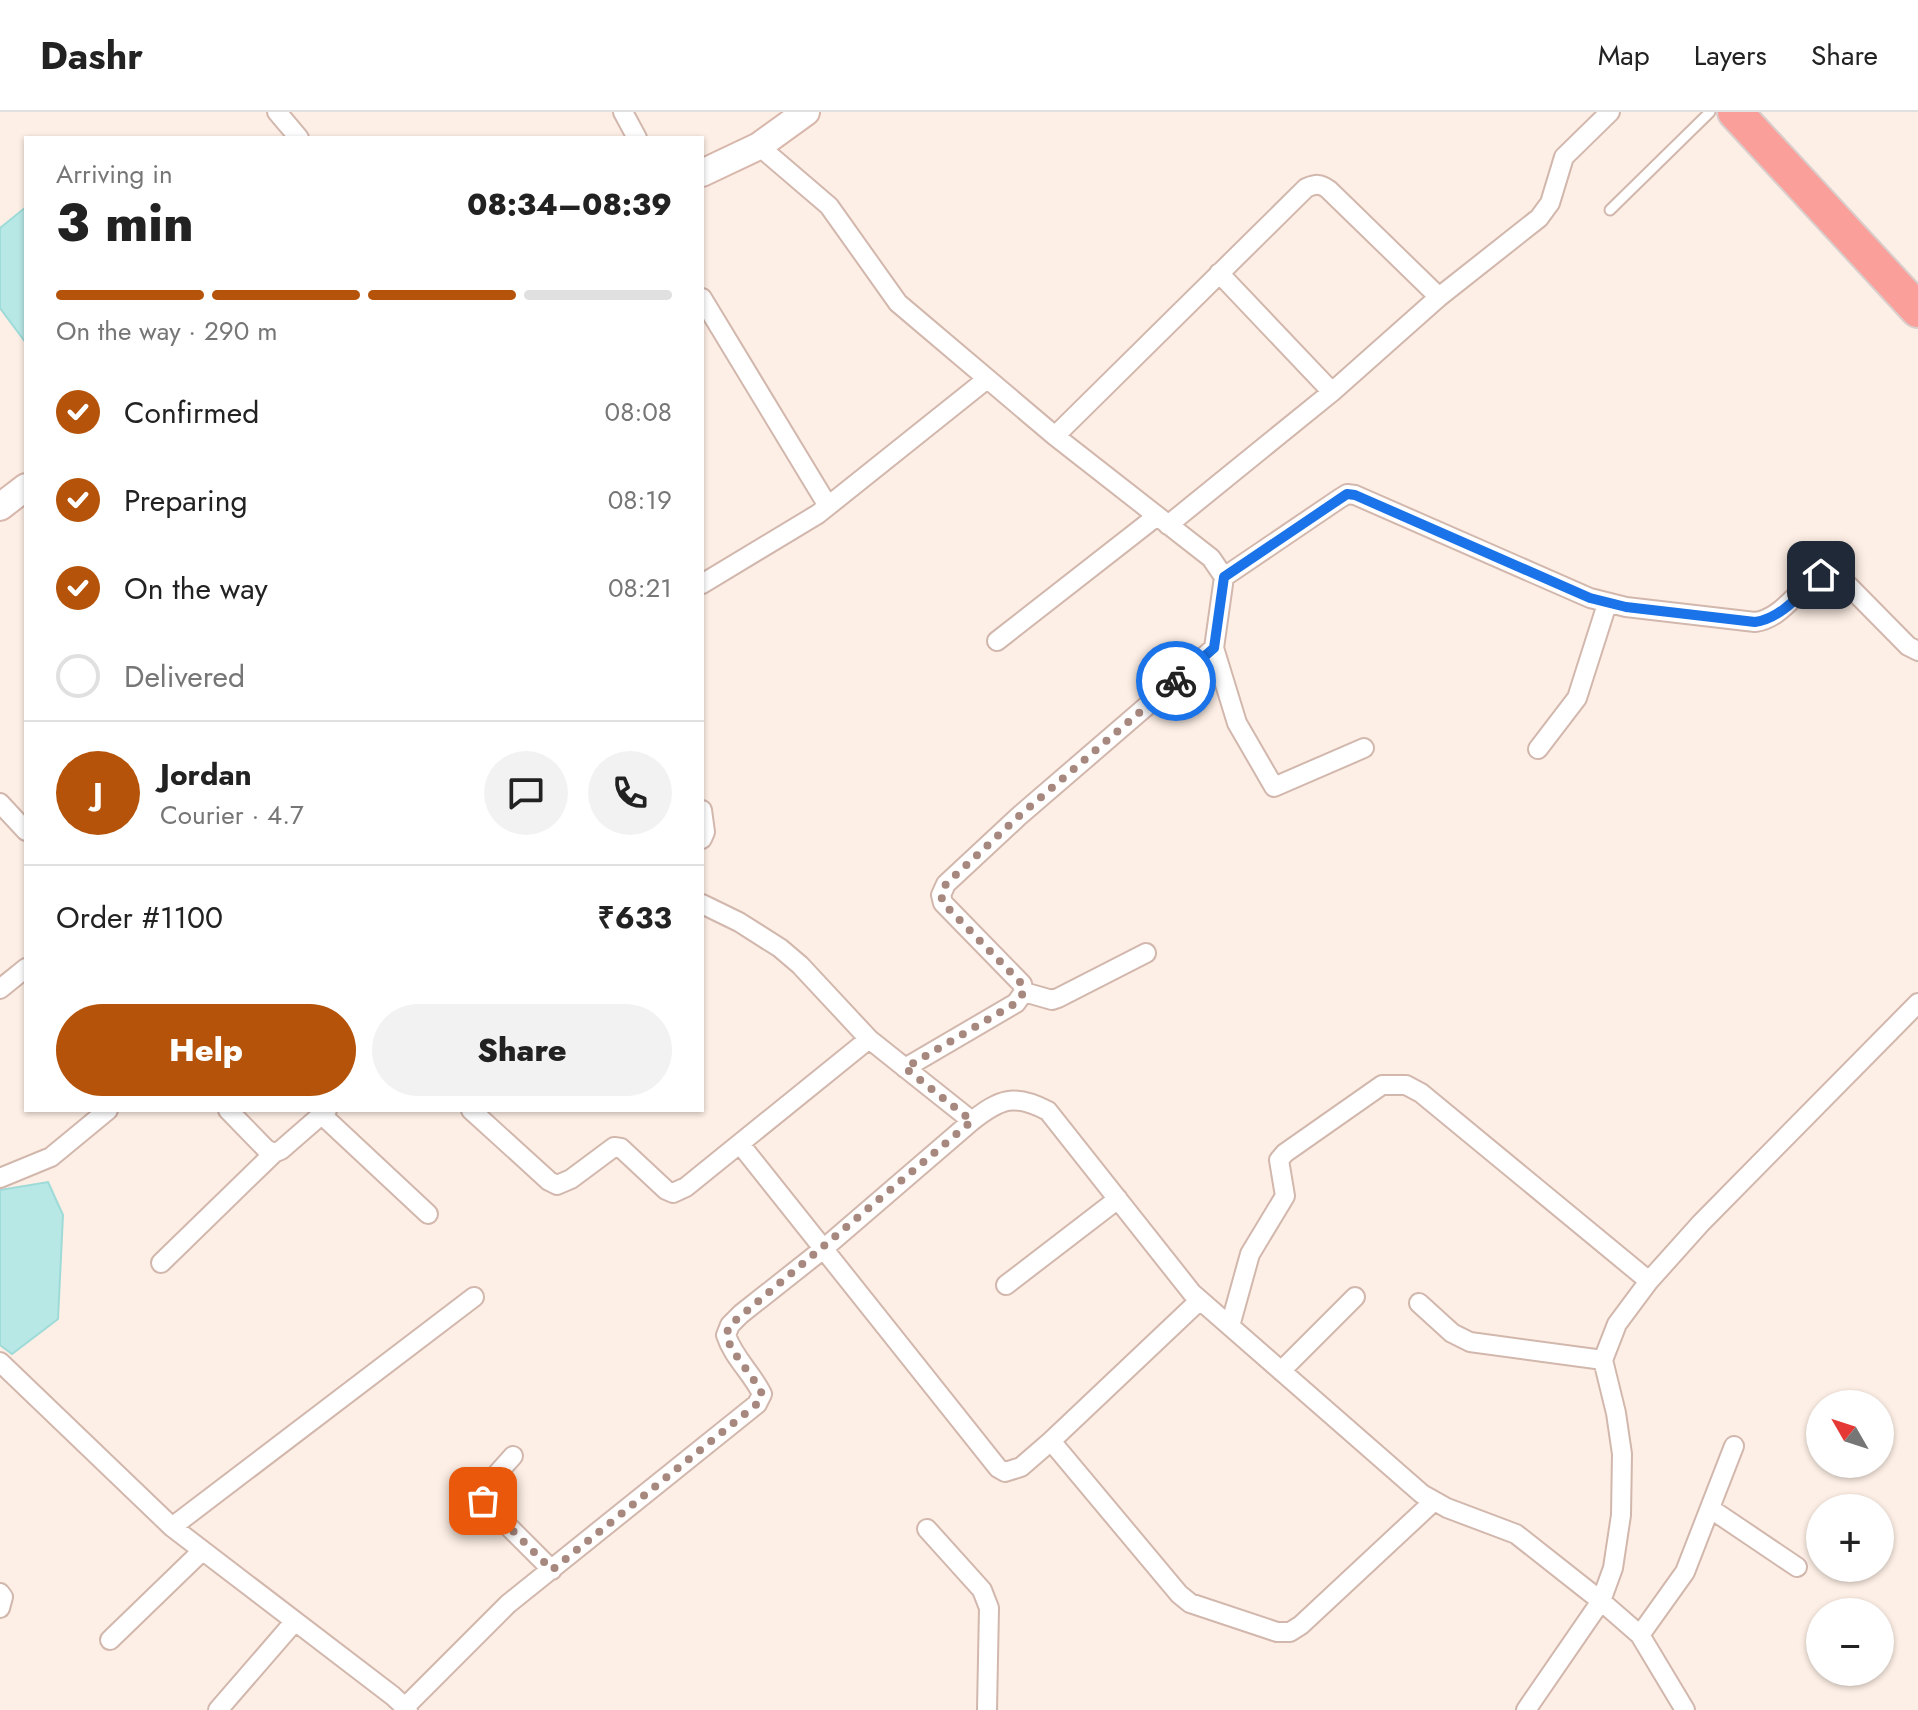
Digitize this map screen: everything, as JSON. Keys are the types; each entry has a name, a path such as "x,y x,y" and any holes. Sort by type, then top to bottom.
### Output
{"highway":[{"path":"1735,112 1918,310"},
{"path":"1767,112 1918,280"}],"main road":[{"path":"704,172 759,146 806,112"}],"street":[{"path":"277,112 297,136"},
{"path":"623,112 636,136"},
{"path":"997,641 1332,392 1439,297 1539,218 1550,203 1564,157 1610,112"},
{"path":"759,146 829,206 898,303 1055,436 1211,558 1224,577 1214,648 1237,723 1274,787 1364,748"},
{"path":"1055,436 1306,188 1321,184 1439,297"},
{"path":"1219,273 1332,392"},
{"path":"704,301 828,506"},
{"path":"704,583 828,506 987,379"},
{"path":"1224,577 1347,494 1607,604 1765,621 1821,575 1834,571 1908,646 1918,651"},
{"path":"1538,749 1577,698 1607,604"},
{"path":"1024,992 1022,984 943,903 941,895 946,884 1018,817 1214,648"},
{"path":"0,803 24,829"},
{"path":"704,905 739,922 780,948 800,965 869,1039 972,1121"},
{"path":"1024,992 1052,1000 1146,953"},
{"path":"0,989 24,970"},
{"path":"905,1068 1016,1003 1024,992"},
{"path":"1526,1710 1601,1601 1613,1568 1621,1515 1622,1454 1603,1360 1617,1324 1649,1281 1701,1223 1918,1003"},
{"path":"473,1112 557,1185 571,1179 614,1147 621,1148 673,1193 681,1191 869,1039"},
{"path":"1230,1326 1250,1254 1285,1196 1279,1160 1382,1085 1406,1085 1421,1093 1649,1281"},
{"path":"0,1362 172,1527 406,1708 494,1616 757,1404 762,1394 730,1347 726,1335 730,1325 741,1314 822,1250 994,1104 1010,1100 1031,1102 1048,1111 1200,1300 1433,1502 1516,1534 1601,1601 1640,1635 1685,1710"},
{"path":"0,1178 51,1157 106,1112"},
{"path":"230,1112 266,1149 274,1153"},
{"path":"161,1263 274,1153 325,1112 428,1214"},
{"path":"740,1144 998,1468 1005,1472 1014,1471 1051,1441 1200,1300"},
{"path":"1006,1285 1118,1199"},
{"path":"172,1527 474,1297"},
{"path":"1281,1371 1355,1297"},
{"path":"1419,1303 1452,1333 1470,1342 1603,1360"},
{"path":"1051,1441 1179,1594 1190,1603 1277,1632 1290,1632 1301,1625 1433,1502"},
{"path":"1640,1635 1685,1572 1734,1446"},
{"path":"513,1456 488,1484 483,1501 552,1570"},
{"path":"1711,1509 1797,1567"},
{"path":"927,1529 982,1590 989,1608 987,1710"},
{"path":"110,1640 202,1551"},
{"path":"0,1593 3,1603 0,1608"},
{"path":"218,1710 295,1621"}],"lane":[{"path":"1610,210 1710,112"}],"water":[{"path":"24,209 24,340 0,308 0,228"},
{"path":"48,1182 63,1215 58,1319 12,1354 0,1345 0,1190"}],"way so far":[{"path":"483,1501 552,1570 746,1416 757,1404 762,1394 730,1347 726,1335 730,1325 972,1121 905,1068 1016,1003 1024,992 1022,984 943,903 941,895 946,884 1018,817 1176,681"}],"route":[{"path":"1176,681 1214,648 1224,577 1347,494 1607,604 1765,621 1821,575"}]}
